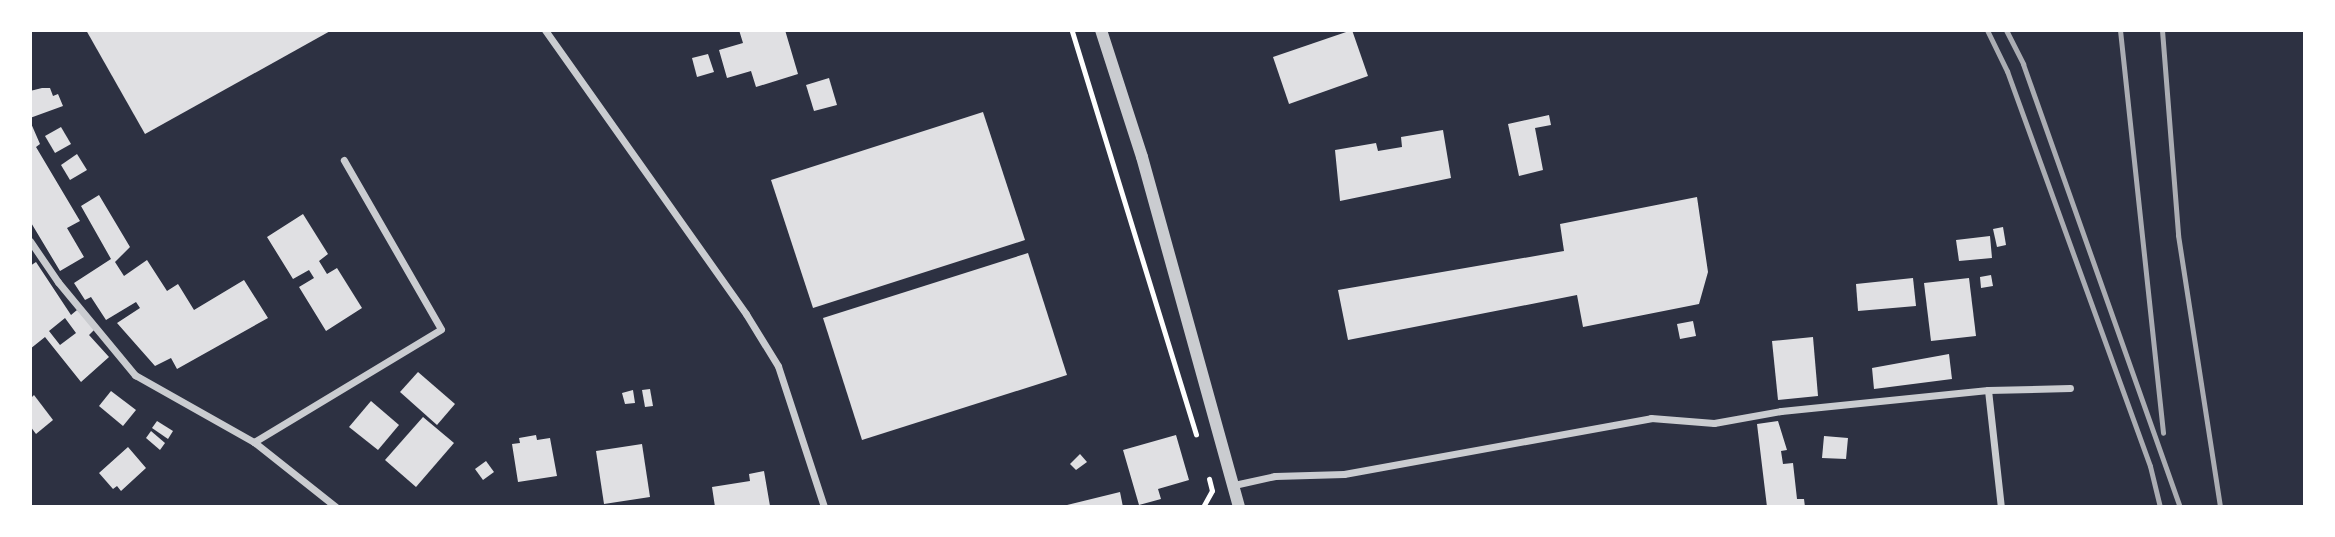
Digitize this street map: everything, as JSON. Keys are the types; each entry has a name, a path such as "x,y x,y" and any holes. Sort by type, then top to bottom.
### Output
{"street":[{"path":"545,30 746,314 778,366 824,507"},
{"path":"1101,30 1239,507"},
{"path":"254,442 441,329 344,160"},
{"path":"30,241 58,282 135,374 254,442 336,507"},
{"path":"1234,485 1275,476 1344,474 1651,418 1714,423 1781,411 1988,390 2070,388"},
{"path":"1988,390 2001,507"}],"path":[{"path":"1072,30 1198,438"},
{"path":"1203,507 1212,491 1206,465"}],"building":[{"path":"86,30 332,30 145,134"},
{"path":"739,30 785,30 798,74 756,87 751,71 727,78 719,50 743,43"},
{"path":"1352,30 1368,76 1289,104 1273,57"},
{"path":"708,54 714,72 697,77 692,58"},
{"path":"829,78 837,105 814,111 806,85"},
{"path":"50,88 53,96 58,94 63,106 30,118 30,91"},
{"path":"983,112 1025,240 813,308 771,180"},
{"path":"1549,115 1551,125 1535,128 1543,170 1519,176 1508,124"},
{"path":"30,121 40,144 36,147 80,221 67,228 84,257 60,271 30,221"},
{"path":"61,127 71,144 55,153 45,136"},
{"path":"1443,130 1451,178 1340,201 1335,150 1376,143 1378,151 1402,147 1401,137"},
{"path":"77,154 87,170 70,180 61,165"},
{"path":"99,195 130,247 115,262 124,276 147,260 167,291 178,284 194,310 244,280 268,318 177,369 171,358 155,366 117,323 140,308 136,302 106,320 91,297 85,300 74,283 111,259 81,206"},
{"path":"1697,197 1708,272 1699,304 1583,327 1577,295 1348,340 1338,290 1564,251 1560,224"},
{"path":"303,214 328,254 319,261 327,274 337,268 362,308 326,331 299,287 314,278 309,270 293,279 267,237"},
{"path":"2003,227 2006,245 1997,247 1993,229"},
{"path":"1990,236 1992,258 1959,261 1956,240"},
{"path":"1028,253 1067,375 862,440 823,318"},
{"path":"36,262 71,315 77,310 95,329 89,335 109,357 81,382 45,337 30,349 30,266","holes":["65,318 76,333 60,345 49,331"]},
{"path":"1991,275 1993,286 1981,288 1980,277"},
{"path":"1913,278 1916,306 1858,311 1856,284"},
{"path":"1969,278 1976,336 1931,341 1924,283"},
{"path":"1693,321 1696,336 1680,339 1677,324"},
{"path":"1813,337 1818,396 1778,400 1772,341"},
{"path":"1949,354 1952,379 1874,389 1872,368"},
{"path":"418,372 455,404 437,425 400,392"},
{"path":"650,389 653,406 645,407 642,390"},
{"path":"633,390 635,403 625,404 622,393"},
{"path":"111,391 136,410 123,426 99,406"},
{"path":"34,395 53,420 36,434 30,426 30,399"},
{"path":"371,401 399,425 378,450 349,427"},
{"path":"423,417 454,443 416,487 385,460"},
{"path":"157,421 173,431 168,439 152,428"},
{"path":"1778,421 1787,450 1781,451 1783,464 1793,463 1797,499 1804,499 1805,507 1767,507 1757,424"},
{"path":"151,431 165,443 160,450 146,438"},
{"path":"536,435 537,440 550,438 557,476 518,482 512,444 520,443 519,438"},
{"path":"1176,435 1189,480 1158,489 1161,499 1139,505 1123,450"},
{"path":"1824,436 1848,438 1846,459 1822,458"},
{"path":"642,444 650,497 604,504 596,451"},
{"path":"128,447 146,468 121,491 117,486 113,489 99,473"},
{"path":"1080,454 1087,462 1076,470 1070,464"},
{"path":"486,461 494,472 483,480 475,469"},
{"path":"764,471 770,506 715,507 712,487 750,481 749,474"},
{"path":"1120,492 1123,507 1063,507 1063,506"}],"railway":[{"path":"1987,30 2007,71 2150,466 2160,507"},
{"path":"2006,30 2023,64 2180,507"},
{"path":"2120,30 2163,433"},
{"path":"2162,30 2178,235 2220,507"}]}
